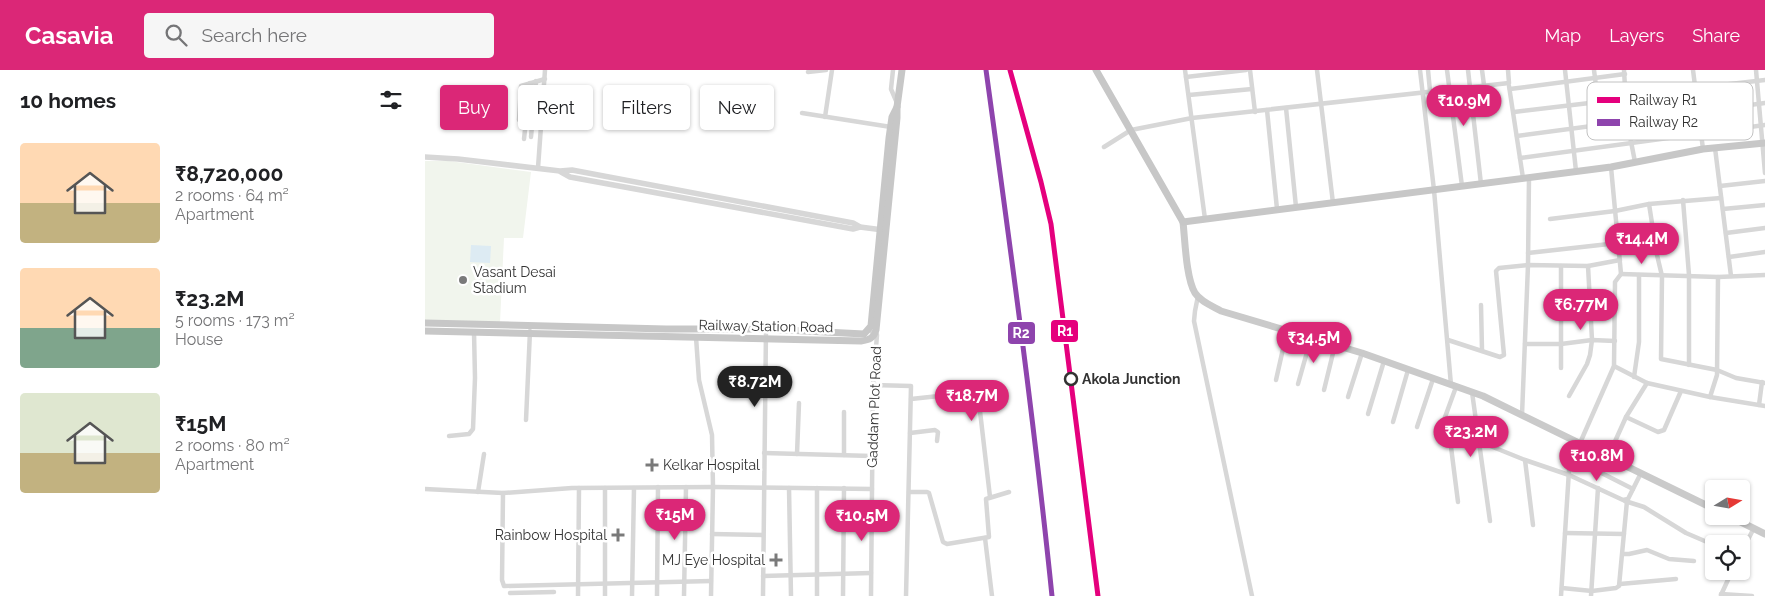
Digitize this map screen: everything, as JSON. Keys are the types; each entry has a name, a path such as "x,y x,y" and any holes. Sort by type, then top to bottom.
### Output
{"highway":[{"path":"882,230 902,70"},
{"path":"1096,70 1183,222 1611,167 1703,149 1763,143"},
{"path":"872,333 892,117 897,106"},
{"name":"Railway Station Road","path":"425,323 530,329 696,337 766,339 861,341 870,339 872,333 766,330 530,329 474,332 425,331"}],"main road":[{"path":"1183,222 1188,269 1195,292 1203,301 1221,311 1362,353 1471,392 1705,505"},
{"path":"1748,525 1765,534"}],"street":[{"path":"538,168 545,70"},
{"path":"808,72 826,70"},
{"path":"825,117 832,70"},
{"path":"893,70 891,89 897,106"},
{"path":"1185,70 1205,219"},
{"path":"1186,77 1246,70"},
{"path":"1251,70 1255,112"},
{"path":"1317,70 1333,203"},
{"path":"1420,70 1454,386 1441,428 1442,433 1450,440 1458,502"},
{"path":"1428,70 1431,91"},
{"path":"1447,70 1463,186"},
{"path":"1468,70 1481,184"},
{"path":"1482,70 1484,86"},
{"path":"1508,70 1520,158 1526,178 1528,265 1522,415"},
{"path":"1565,70 1576,171"},
{"path":"1594,70 1595,82"},
{"path":"1755,70 1762,125 1765,173"},
{"path":"1510,89 1595,79 1624,72"},
{"path":"524,85 545,79"},
{"path":"1750,82 1765,80"},
{"path":"531,137 536,81"},
{"path":"1104,147 1131,130 1192,118 1320,105 1509,82"},
{"path":"525,139 530,83"},
{"path":"1189,95 1252,89"},
{"path":"1514,112 1587,103"},
{"path":"1753,105 1765,103"},
{"path":"1286,108 1295,207"},
{"path":"1267,110 1277,209"},
{"path":"801,114 891,127"},
{"path":"1517,136 1587,126"},
{"path":"1630,140 1635,162"},
{"path":"1520,158 1652,140"},
{"path":"1702,140 1703,149"},
{"path":"1715,148 1731,276"},
{"path":"425,157 560,171 572,170 621,182 783,213 853,223 860,227 882,230"},
{"path":"1580,443 1614,366 1615,282 1621,274 1621,260 1611,167"},
{"path":"1720,186 1765,180"},
{"path":"1550,219 1615,211 1649,204 1721,198"},
{"path":"1683,200 1689,275 1689,365"},
{"path":"1614,366 1647,383 1710,397 1762,405 1764,382 1736,378 1717,370 1663,360 1661,358 1662,276 1649,204"},
{"path":"1723,209 1765,205"},
{"path":"1726,233 1765,228"},
{"path":"1528,253 1618,243"},
{"path":"1729,257 1765,252"},
{"path":"1448,340 1500,357 1505,353 1496,270 1499,268 1528,265 1588,266 1621,260"},
{"path":"1561,266 1561,368"},
{"path":"1569,396 1590,359 1592,340 1588,266"},
{"path":"1621,274 1662,276 1765,275"},
{"path":"1634,377 1639,342 1639,275"},
{"path":"1710,397 1717,370 1718,276"},
{"path":"1198,296 1195,321 1249,591 1252,596"},
{"path":"1481,305 1482,350"},
{"path":"525,420 530,329"},
{"path":"763,596 766,330"},
{"path":"1275,380 1287,331"},
{"path":"449,436 469,434 473,430 474,332"},
{"name":"Gaddam Plot Road","path":"871,596 873,385 877,335 872,333"},
{"path":"696,337 699,380 712,435 711,596"},
{"path":"1297,384 1311,338"},
{"path":"1525,344 1561,344 1592,340 1615,341"},
{"path":"1323,390 1335,345"},
{"path":"1348,397 1362,353"},
{"path":"1368,414 1384,361"},
{"path":"1393,422 1408,370"},
{"path":"1417,427 1433,379"},
{"path":"1608,457 1626,417 1647,383"},
{"path":"873,385 911,386 905,596"},
{"path":"1626,417 1658,432 1662,432 1681,391"},
{"path":"911,399 976,392 978,394 990,497"},
{"path":"1471,392 1490,521"},
{"path":"797,454 799,403"},
{"path":"844,412 844,455"},
{"path":"910,433 935,430 937,432 937,441"},
{"path":"1561,596 1571,439"},
{"path":"1479,441 1525,460 1569,474 1626,501 1644,507 1684,532 1705,541"},
{"path":"764,453 872,456"},
{"path":"478,492 484,454"},
{"path":"1570,457 1633,489"},
{"path":"1525,460 1533,525"},
{"path":"1620,584 1626,501 1641,473"},
{"path":"425,489 503,493 579,488 658,487 872,489"},
{"path":"657,596 658,487"},
{"path":"684,596 686,487"},
{"path":"578,596 579,488"},
{"path":"605,488 605,596"},
{"path":"632,596 634,488"},
{"path":"789,488 791,596"},
{"path":"817,488 817,596"},
{"path":"843,596 844,488"},
{"path":"1591,593 1598,488"},
{"path":"909,492 929,493 944,544 989,536 986,500 990,497 1009,492"},
{"path":"503,493 502,580 504,586 711,581"},
{"path":"1750,536 1754,528"},
{"path":"1565,533 1624,534"},
{"path":"712,534 763,535"},
{"path":"985,538 992,596"},
{"path":"1623,554 1647,550 1669,559 1694,561"},
{"path":"763,576 871,573"},
{"path":"1562,588 1591,593 1616,588 1620,584 1677,579"},
{"path":"1728,580 1720,595 1752,596"},
{"path":"510,593 554,594 554,584"}],"shaded area":[{"name":"Vasant Desai Stadium","path":"425,161 449,161 531,172 523,238 504,238 500,323 425,322"},
{"path":"471,245 491,246 490,263 470,262"}],"rail line":[{"name":"R2","path":"986,70 1030,398 1052,596"},
{"name":"R1","path":"1010,70 1051,224 1098,596"}],"place":[{"name":"Vasant Desai Stadium","path":"463,280"},
{"name":"Akola Junction","path":"1071,379"},
{"name":"Kelkar Hospital","path":"652,465"},
{"name":"Rainbow Hospital","path":"618,535"},
{"name":"MJ Eye Hospital","path":"776,560"}]}
